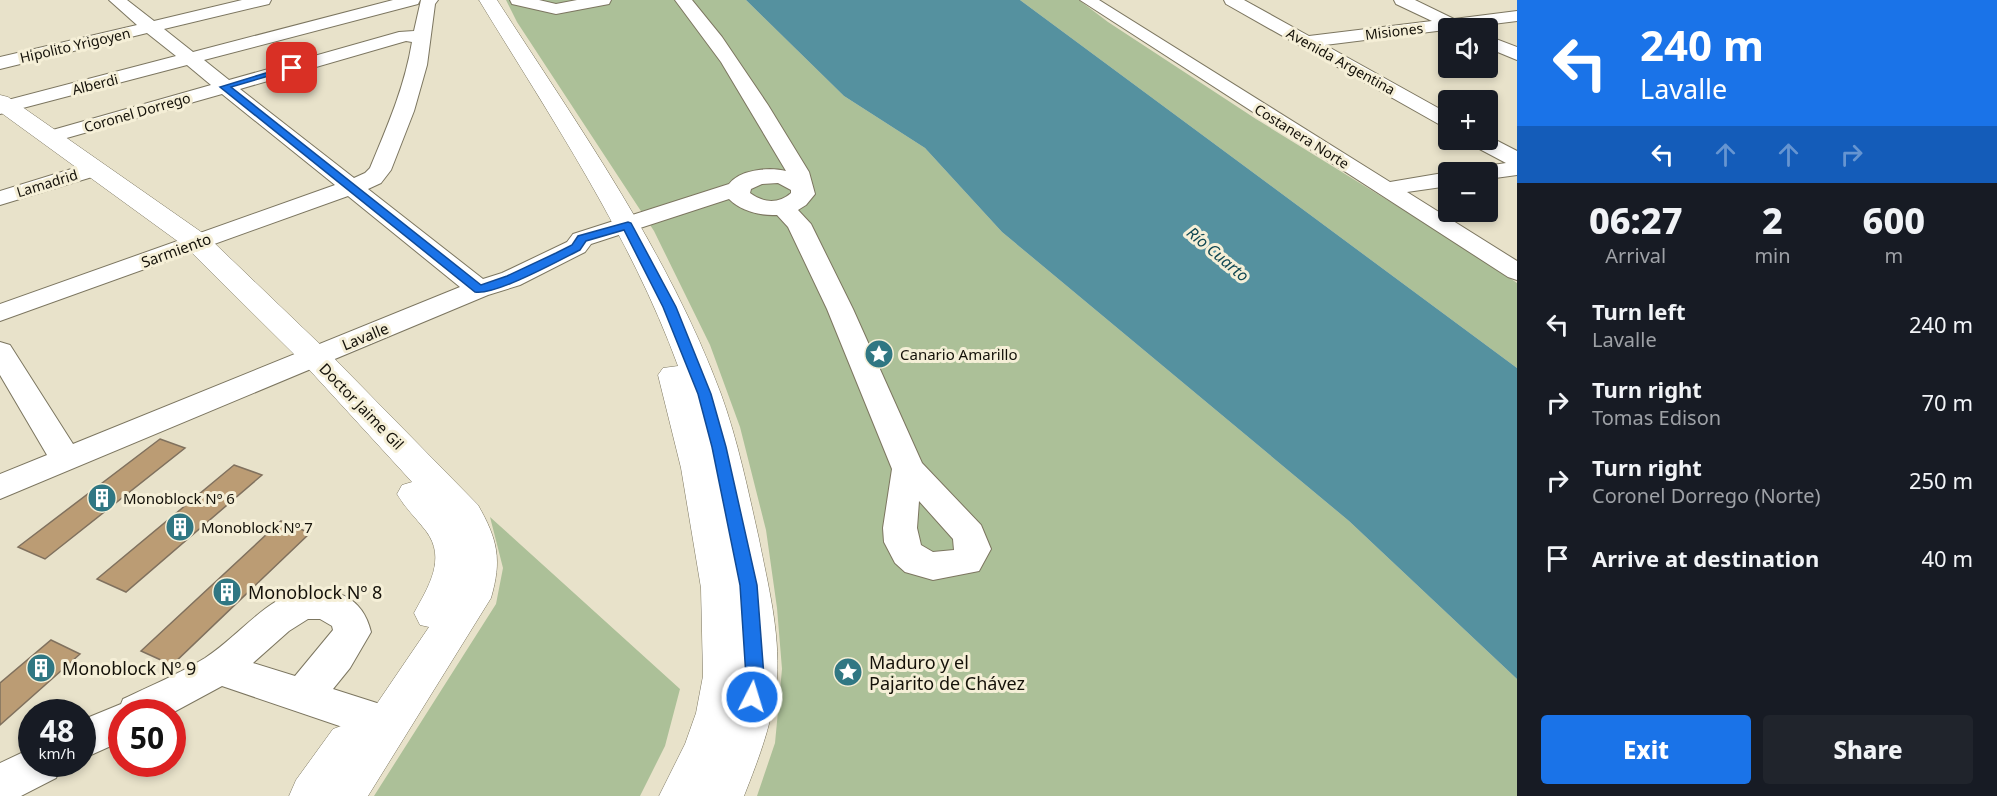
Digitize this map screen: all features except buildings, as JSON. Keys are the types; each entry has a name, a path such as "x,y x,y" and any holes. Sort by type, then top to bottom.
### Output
{"main road":[{"path":"475,0 670,307 705,394 724,465 748,585 755,677 749,717 737,758 720,796"},
{"path":"488,0 619,227 682,398 699,468 720,588 725,675 718,713 706,750 683,796"},
{"name":"Doctor Jaime Gil","path":"2,108 48,137 86,171"},
{"name":"Doctor Jaime Gil","path":"2,108 188,245 303,361 465,515 475,533 480,551 479,575 471,598 341,796"},
{"name":"Doctor Jaime Gil","path":"303,361 444,524 452,540 455,555 455,577 447,595 313,796"}],"street":[{"path":"117,0 479,289"},
{"name":"Hipolito Yrigoyen","path":"0,63 263,0"},
{"path":"344,0 365,13 413,36"},
{"path":"518,0 556,9 603,0"},
{"path":"683,0 698,17 751,92 798,172 794,205"},
{"name":"Avenida Argentina","path":"1232,0 1438,116"},
{"path":"1402,0 1440,18"},
{"path":"1090,1 1121,1"},
{"name":"Costanera Norte","path":"1090,1 1517,272"},
{"name":"Alberdi","path":"2,108 365,13 426,2"},
{"name":"Sarmiento","path":"0,313 352,188 373,178 380,170 418,65 413,36 426,2"},
{"name":"Misiones","path":"1498,19 1517,16"},
{"name":"Misiones","path":"1306,42 1438,28"},
{"name":"Coronel Dorrego","path":"48,137 413,36"},
{"path":"1498,45 1517,54"},
{"path":"746,191 780,142"},
{"path":"1498,150 1517,160"},
{"path":"1498,171 1517,168"},
{"name":"Lamadrid","path":"0,198 86,171"},
{"path":"746,191 778,176 794,205 908,469"},
{"path":"1386,189 1438,181"},
{"path":"746,191 759,207 794,205"},
{"name":"Lavalle","path":"0,487 479,289 511,279 576,247 582,238 711,197 746,191"},
{"path":"0,351 66,459"},
{"path":"162,699 219,669 276,620 302,604 327,604 349,618 351,632 336,657 303,696"},
{"path":"219,669 366,717"},
{"path":"0,785 18,776"}],"green space":[{"path":"506,0 746,0 844,96 925,148 1002,232 1349,521 1517,679 1517,796 757,796 775,743 782,669 777,608 766,530 740,427 710,345 654,231 517,22"},
{"path":"1020,0 1079,0 1108,22 1256,119 1475,254 1517,283 1517,368"},
{"path":"490,517 680,689 665,746 640,796 374,796 496,604 503,568"}],"water":[{"name":"Río Cuarto","path":"746,0 1020,0 1517,368 1517,679 1349,521 1002,232 925,148 844,96"}],"place":[{"name":"Canario Amarillo","path":"879,354"},
{"name":"Monoblock Nº 6","path":"102,498"},
{"name":"Monoblock Nº 7","path":"180,527"},
{"name":"Monoblock Nº 8","path":"227,592"},
{"name":"Monoblock Nº 9","path":"41,668"},
{"name":"Maduro y el Pajarito de Chávez","path":"848,672"}],"route":[{"path":"292,68 225,87 479,289 511,279 560,256 576,247 582,238 628,225 670,307 705,394 724,465 748,585 755,677 752,697"}]}
